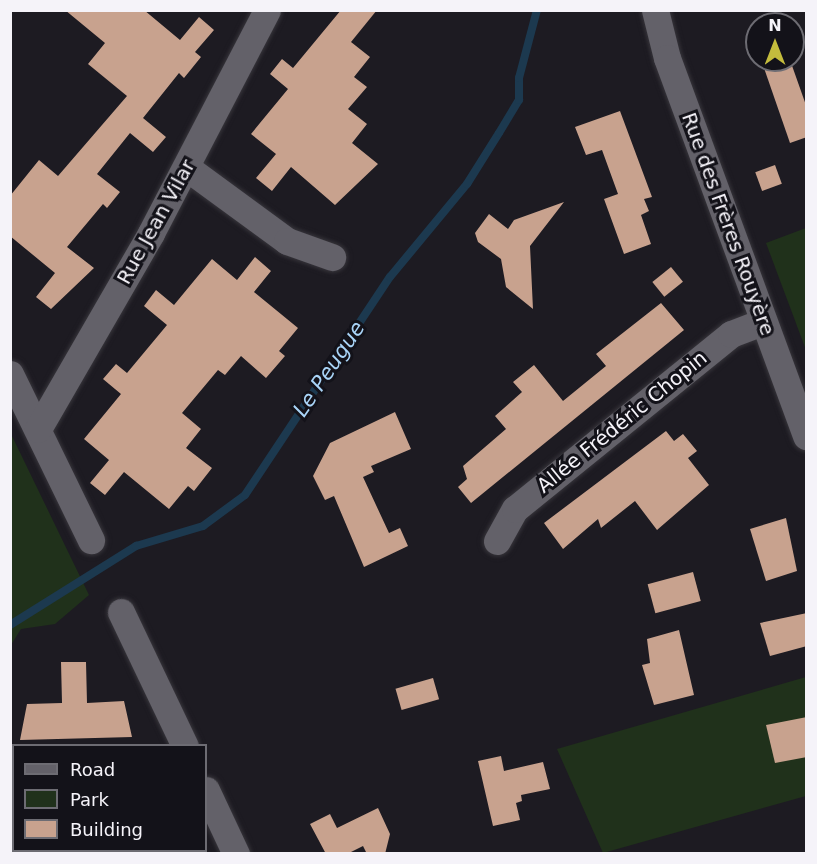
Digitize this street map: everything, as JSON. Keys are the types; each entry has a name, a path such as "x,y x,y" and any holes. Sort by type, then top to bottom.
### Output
{"street":[{"name":"Rue des Frères Rouyère","path":"655,10 667,58 807,436"},
{"name":"Rue Jean Vilar","path":"38,429 186,167 256,13"},
{"path":"186,167 287,241 332,257"},
{"name":"Allée Frédéric Chopin","path":"497,541 515,509 731,334 763,322"},
{"path":"10,374 91,540"},
{"path":"121,612 184,744"},
{"path":"207,792 236,854"}],"green space":[{"path":"806,228 806,350 766,243"},
{"path":"11,434 89,595 55,624 21,629 11,645"},
{"path":"806,677 806,796 603,853 557,749"}],"building":[{"path":"65,10 144,10 180,40 199,17 214,30 195,52 201,57 184,78 179,73 143,118 166,137 153,152 130,133 97,174 120,192 107,208 103,204 67,247 94,268 51,309 36,297 55,273 10,236 10,196 39,160 58,176 127,96 88,64 105,43"},
{"path":"341,10 377,10 351,42 370,57 354,77 367,87 348,109 367,124 352,143 378,164 335,205 291,167 272,191 256,178 276,154 251,134 288,89 270,74 282,59 293,68"},
{"path":"765,72 794,72 807,108 807,137 790,143"},
{"path":"620,111 652,197 644,199 649,211 641,215 651,244 624,254 604,199 618,194 602,150 586,155 575,127"},
{"path":"775,165 782,184 762,191 755,172"},
{"path":"564,202 530,246 533,309 506,287 501,259 478,242 475,233 489,214 508,229 514,220"},
{"path":"255,257 271,271 254,292 298,328 279,351 285,356 266,378 241,356 225,375 218,370 182,413 201,429 186,448 212,468 194,491 188,486 169,509 124,472 105,495 90,483 109,460 84,439 121,394 103,379 116,364 127,373 167,325 144,306 156,290 174,305 212,259 237,280"},
{"path":"671,267 683,282 664,297 652,282"},
{"path":"661,303 684,330 471,503 458,487 467,479 463,466 506,429 495,416 522,392 513,382 534,365 563,401 606,366 596,354"},
{"path":"395,412 411,449 371,466 374,472 363,477 389,533 400,528 408,546 364,567 334,496 325,500 313,476 330,443"},
{"path":"666,431 674,441 683,434 697,451 688,458 709,485 657,530 635,501 601,528 598,519 563,549 544,523"},
{"path":"786,518 797,571 766,581 750,529"},
{"path":"693,572 701,601 655,613 648,584"},
{"path":"807,613 807,646 770,656 760,623"},
{"path":"679,630 694,695 654,705 642,665 650,663 647,639"},
{"path":"61,662 86,662 87,703 124,701 132,737 20,740 27,704 62,703"},
{"path":"433,678 439,699 402,710 396,689"},
{"path":"807,717 807,757 775,763 766,725"},
{"path":"501,756 504,771 543,762 550,789 521,795 522,801 516,803 520,820 493,826 478,761"},
{"path":"378,808 390,834 385,854 367,854 363,846 347,854 326,854 310,824 330,814 337,828"}],"waterway":[{"name":"Le Peugue","path":"10,625 136,546 203,526 245,495 390,277 467,184 519,100 519,78 537,10"}]}
